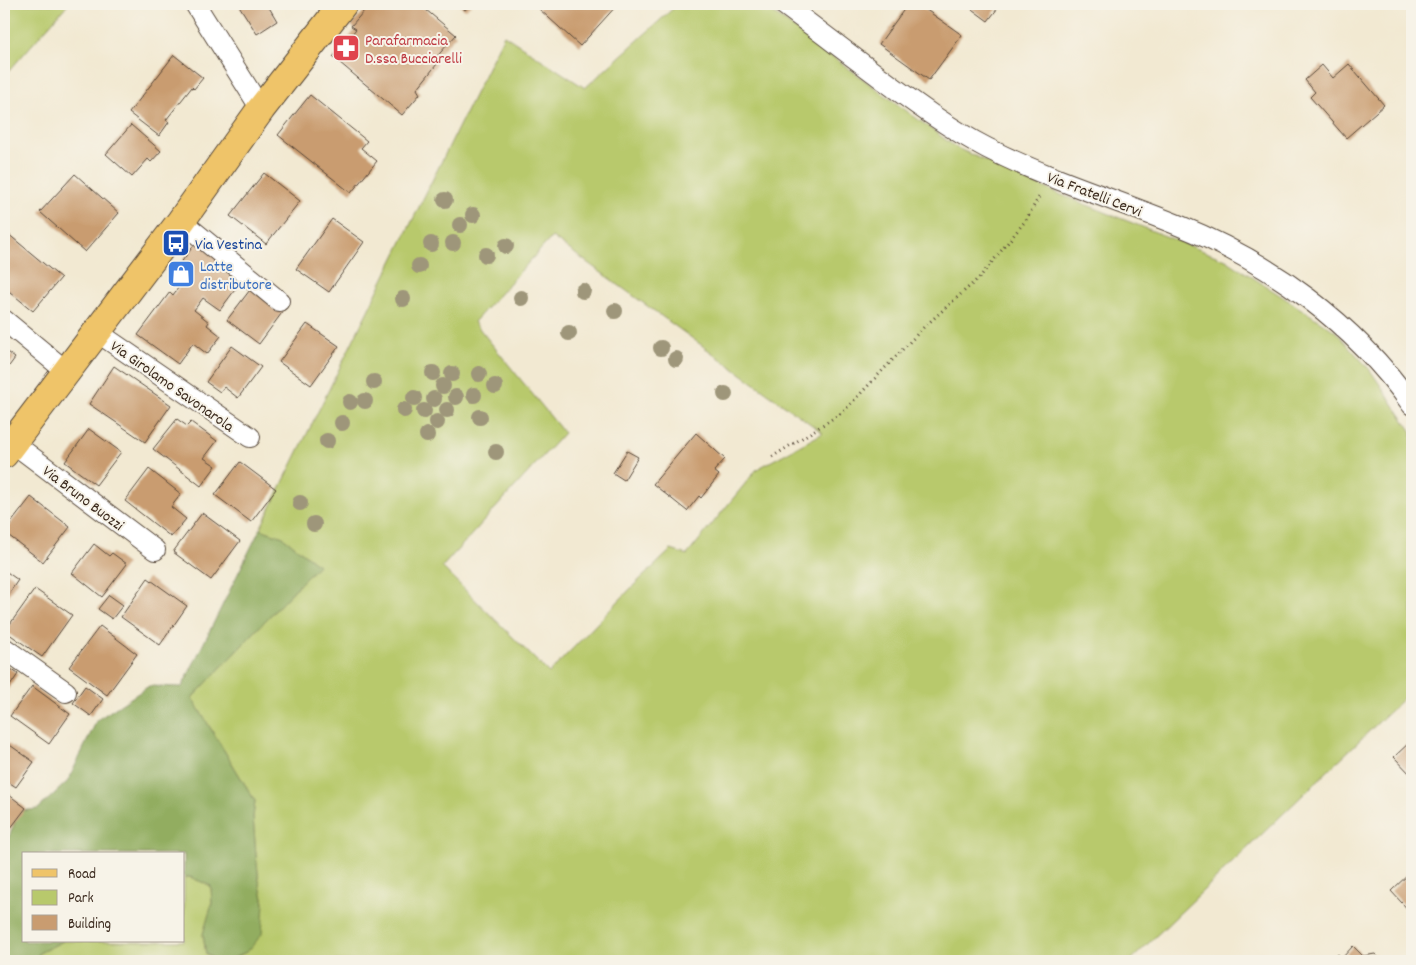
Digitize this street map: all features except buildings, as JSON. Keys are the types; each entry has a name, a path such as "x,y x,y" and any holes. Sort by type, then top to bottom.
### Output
{"main road":[{"path":"8,449 180,221 261,109 343,4"}],"street":[{"path":"195,4 261,109"},
{"name":"Via Fratelli Cervi","path":"783,4 901,93 942,122 986,148 1049,176 1179,225 1252,262 1300,293 1338,322 1406,392 1412,405"},
{"path":"180,221 279,301"},
{"path":"4,320 67,372"},
{"name":"Via Girolamo Savonarola","path":"97,332 250,437"},
{"name":"Via Bruno Buozzi","path":"8,449 155,550"},
{"path":"4,648 66,692"}],"path":[{"path":"772,457 843,412 923,328 980,277 1026,220 1049,176"}],"green space":[{"path":"4,4 68,4 8,72 4,67"},
{"path":"678,4 761,4 957,148 1054,192 1226,260 1335,331 1370,370 1412,432 1412,690 1130,961 228,961 248,951 264,903 256,855 253,817 255,801 192,698 318,565 283,537 260,529 504,35 585,88","holes":["552,237 823,433 757,469 687,555 671,550 633,586 549,673 442,567 564,433 474,322"]},
{"path":"260,529 283,537 318,565 192,698 255,801 253,817 256,855 264,903 262,934 248,951 228,961 217,961 206,954 203,934 212,904 211,886 190,877 185,877 185,852 22,852 22,942 61,942 39,953 37,961 4,961 4,848 20,811 38,809 68,781 97,720 149,686 182,687"},
{"path":"185,877 190,877 211,886 212,904 203,935 206,954 217,961 37,961 39,953 61,942 185,942"}],"place":[{"name":"Parafarmacia D.ssa Bucciarelli","path":"346,48"},
{"name":"Via Vestina","path":"176,243"},
{"name":"Latte distributore","path":"181,274"}]}
